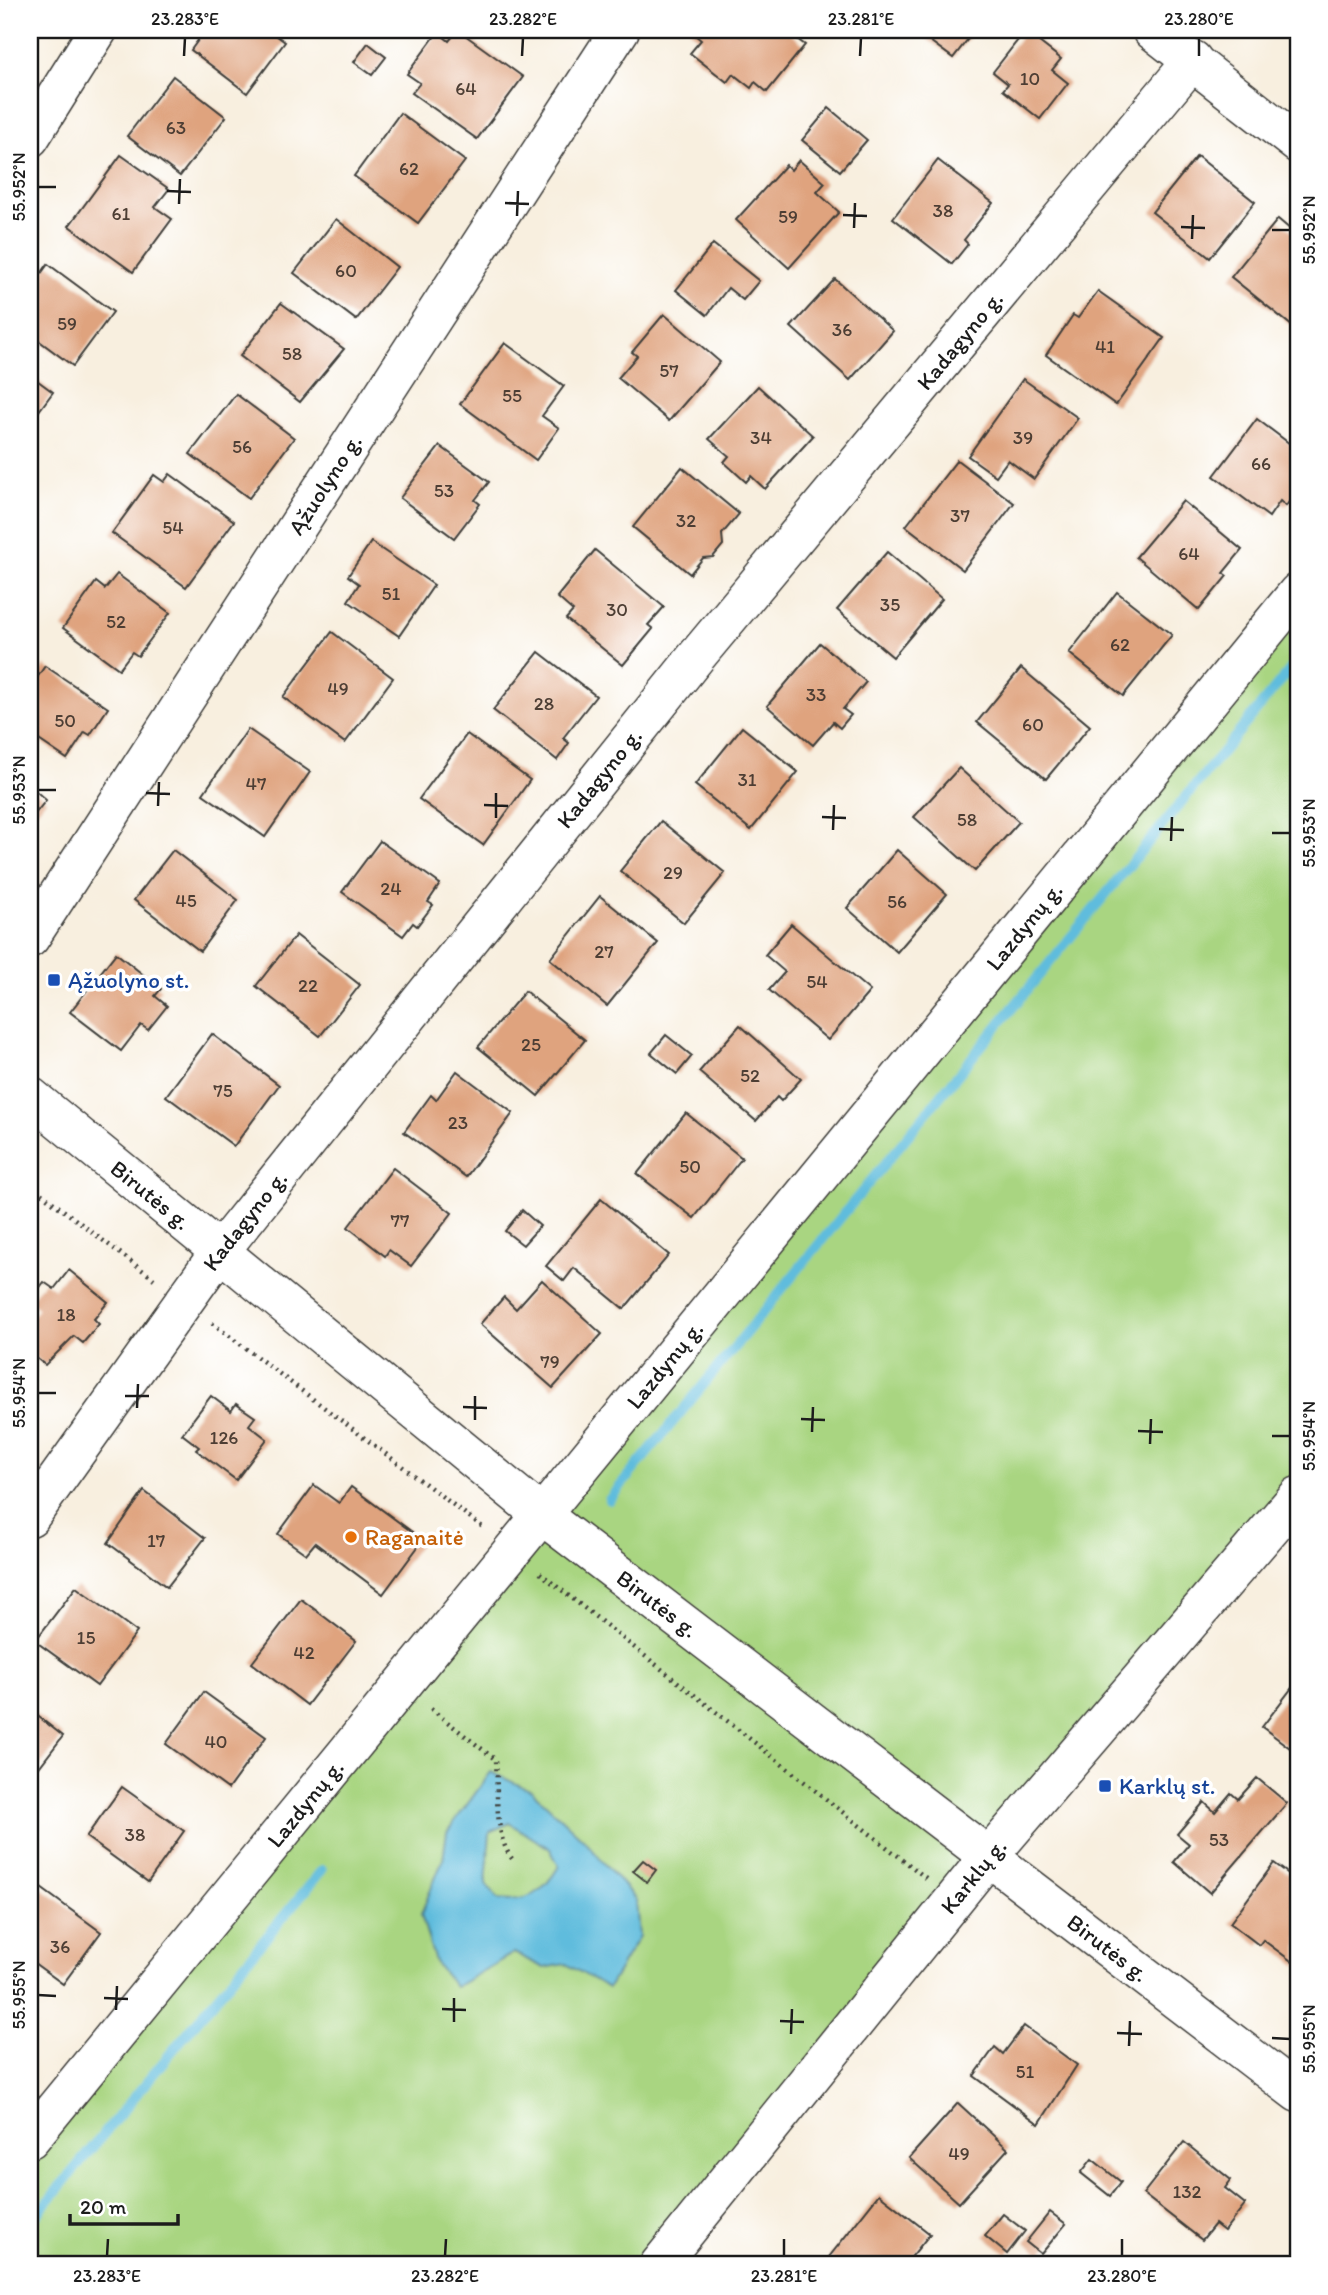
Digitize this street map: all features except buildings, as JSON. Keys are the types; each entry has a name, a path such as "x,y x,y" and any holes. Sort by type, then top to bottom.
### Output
{"street":[{"path":"30,138 98,30"},
{"name":"Ąžuolyno g.","path":"30,938 620,30"},
{"path":"1152,30 1194,60 1298,144"},
{"name":"Kadagyno g.","path":"30,1517 220,1251 696,656 1194,60"},
{"name":"Lazdynų g.","path":"30,2139 1298,592"},
{"name":"Birutės g.","path":"30,1096 543,1516 1298,2093"},
{"name":"Karklų g.","path":"659,2265 990,1855 1298,1496"}],"path":[{"path":"402,1686 496,1760 501,1826 507,1854 515,1862"}],"green space":[{"path":"1298,611 1298,1496 659,2265 30,2265 30,2139"}],"water":[{"path":"491,1772 532,1791 585,1841 636,1900 639,1936 608,1988 566,1964 544,1968 514,1953 455,1987 435,1962 421,1914 443,1859 447,1832","holes":["509,1823 550,1849 559,1866 547,1883 534,1894 518,1899 498,1899 486,1884 490,1832"]}],"waterway":[{"path":"609,1500 1298,660"},
{"path":"30,2223 322,1870"}],"place":[{"name":"Ąžuolyno st.","path":"54,980"},
{"name":"Raganaitė","path":"351,1537"},
{"name":"Karklų st.","path":"1105,1786"}]}
